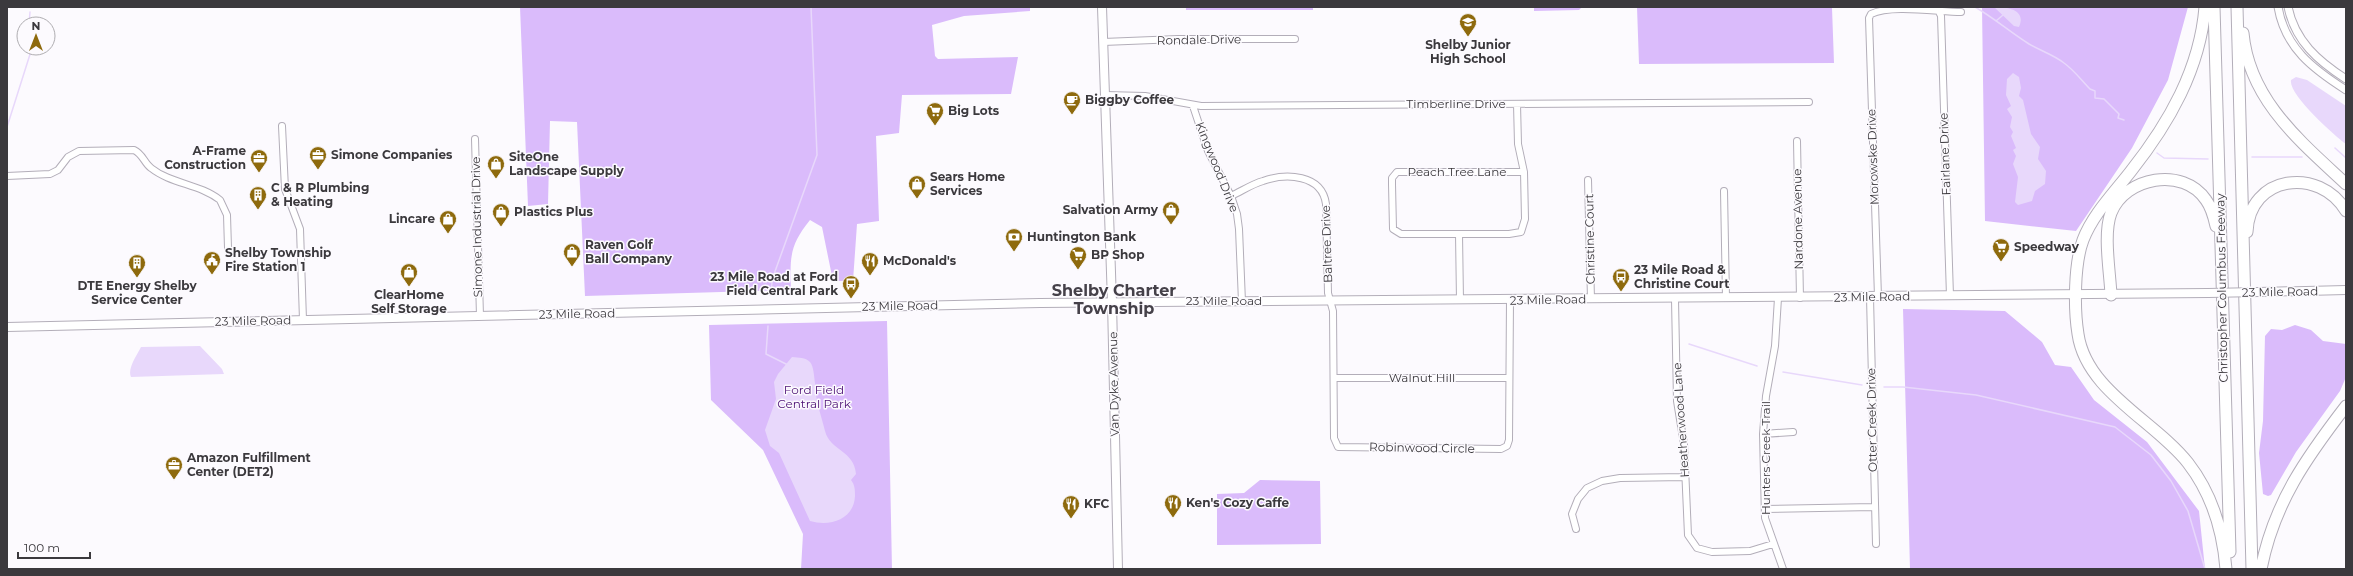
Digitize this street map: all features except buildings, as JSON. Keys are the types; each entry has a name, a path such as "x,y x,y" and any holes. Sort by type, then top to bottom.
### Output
{"highway":[{"path":"2206,7 2196,58 2171,113 2149,148 2097,214 2084,237 2080,249 2076,295 2078,334 2088,364 2100,381 2169,443 2194,473 2216,516 2224,550 2226,569"},
{"name":"Christopher Columbus Freeway","path":"2214,7 2230,569"},
{"name":"Christopher Columbus Freeway","path":"2237,7 2252,569"},
{"path":"2241,7 2244,42 2251,66 2264,97 2288,129 2346,184"},
{"path":"2111,295 2108,235 2110,214 2118,199 2137,185 2156,179 2174,180 2194,189 2206,199 2213,213 2219,235 2221,258"},
{"path":"2244,278 2250,217 2261,198 2269,191 2287,183 2312,183 2330,192 2346,211"},
{"path":"2261,569 2271,530 2285,495 2305,461 2346,406"}],"main road":[{"name":"Van Dyke Avenue","path":"1102,7 1112,302 1118,569"},
{"name":"23 Mile Road","path":"7,327 1112,302 2111,295 2346,290"}],"street":[{"path":"2278,7 2286,33 2302,56 2321,74 2346,90"},
{"path":"2288,7 2294,27 2308,50 2322,63 2346,79"},
{"name":"Morowske Drive","path":"1874,297 1869,18 1871,14 1880,11 1930,10 1939,12"},
{"path":"1939,12 1961,12"},
{"name":"Fairlane Drive","path":"1939,12 1941,16 1950,296"},
{"name":"Rondale Drive","path":"1103,42 1172,39 1295,38"},
{"name":"Timberline Drive","path":"1104,95 1145,96 1193,106 1809,102"},
{"path":"1460,300 1459,234 1521,232 1525,219 1524,172 1518,144 1516,104"},
{"name":"Kingwood Drive","path":"1193,106 1208,151 1231,196 1240,229 1242,302"},
{"path":"282,126 285,189 300,229 303,320"},
{"name":"Simone Industrial Drive","path":"475,139 480,316"},
{"name":"Nardone Avenue","path":"1797,141 1800,298"},
{"path":"7,176 50,174 61,167 68,156 79,150 134,150 140,154 152,169 220,200 227,215 228,248"},
{"name":"Peach Tree Lane","path":"1459,234 1401,234 1394,231 1392,184 1395,174 1402,171 1524,172"},
{"name":"Baltree Drive","path":"1231,196 1255,183 1279,177 1307,179 1319,187 1326,204 1328,293 1331,301 1334,378 1334,438 1336,445"},
{"name":"Christine Court","path":"1588,180 1591,299"},
{"path":"1724,191 1727,268 1726,298"},
{"name":"Otter Creek Drive","path":"1874,297 1874,507 1876,544"},
{"name":"Hunters Creek Trail","path":"1778,298 1775,346 1766,396 1763,434 1766,524 1782,569"},
{"name":"Heatherwood Lane","path":"1675,299 1678,406 1684,437 1686,517 1688,535 1694,545 1702,550 1750,552 1773,544"},
{"path":"1509,378 1510,300"},
{"name":"Walnut Hill","path":"1334,378 1509,378"},
{"name":"Robinwood Circle","path":"1336,445 1341,447 1501,449 1507,446 1509,440 1509,378"},
{"path":"1763,434 1793,432"},
{"path":"1576,529 1572,514 1578,499 1587,488 1602,481 1620,478 1685,477"},
{"path":"1765,509 1874,507"}],"green space":[{"path":"520,7 1030,7 1030,11 964,16 932,25 935,56 938,59 1018,57 1011,94 902,95 899,133 876,136 879,221 857,224 853,281 833,281 822,227 810,220 794,245 791,261 791,290 585,296 577,122 550,121 548,204 528,206"},
{"path":"1186,7 1313,7 1313,10 1186,10"},
{"path":"1534,7 1582,7 1579,10 1534,11"},
{"path":"1637,7 1896,7 1832,8 1834,63 1639,64"},
{"path":"1982,7 2188,7 2168,80 2132,148 2076,231 1985,221"},
{"path":"1903,309 2005,311 2042,342 2055,365 2071,367 2094,400 2147,442 2199,511 2205,569 1910,569"},
{"name":"Ford Field Central Park","path":"887,321 892,569 801,569 803,534 763,450 711,400 709,325"},
{"path":"2295,325 2311,330 2323,341 2346,344 2346,377 2340,391 2296,452 2271,495 2268,496 2263,494 2259,453 2263,421 2265,336 2271,329 2282,330"},
{"path":"1260,480 1320,481 1321,544 1217,545 1217,494 1244,493"}],"shaded area":[{"path":"1994,7 2014,10 2018,13 2021,21 2019,27 2014,26"},
{"path":"2013,73 2019,77 2021,88 2019,96 2023,100 2031,134 2040,147 2038,159 2046,171 2045,184 2035,191 2032,201 2018,205 2015,202 2018,177 2013,164 2016,156 2013,150 2016,148 2011,136 2013,132 2010,127 2012,117 2007,109 2011,106 2006,95 2007,79"},
{"path":"2296,77 2307,80 2346,106 2346,144 2313,114 2297,95 2292,86 2291,80"},
{"path":"200,346 222,369 224,374 131,377 131,366 141,347"},
{"path":"792,357 806,359 810,362 814,372 817,401 825,431 832,443 851,460 856,474 851,480 855,490 854,504 846,516 833,522 818,523 810,521 779,453 770,446 765,430 776,399 774,382 778,374"}],"waterway":[{"path":"770,295 773,277 817,155 811,7"},
{"path":"1975,7 2029,44 2068,66 2090,89 2095,91 2095,98 2104,99 2119,114 2118,118 2124,120"},
{"path":"30,12 30,16"},
{"path":"1996,21 2003,15"},
{"path":"7,127 29,56"},
{"path":"2335,148 2346,158"},
{"path":"2157,153 2164,158 2208,159"},
{"path":"2252,157 2302,157"},
{"path":"768,326 766,354 788,365"},
{"path":"1689,344 1757,366"},
{"path":"1783,372 1862,385"},
{"path":"1884,387 1903,387 1976,395 2115,427 2151,455 2171,481 2188,511 2205,569"}],"place":[{"name":"Shelby Junior High School","path":"1468,37"},
{"name":"Biggby Coffee","path":"1072,115"},
{"name":"Big Lots","path":"935,126"},
{"name":"Simone Companies","path":"318,170"},
{"name":"A-Frame Construction","path":"259,173"},
{"name":"SiteOne Landscape Supply","path":"496,179"},
{"name":"Sears Home Services","path":"917,199"},
{"name":"C & R Plumbing & Heating","path":"258,210"},
{"name":"Salvation Army","path":"1171,225"},
{"name":"Plastics Plus","path":"501,227"},
{"name":"Lincare","path":"448,234"},
{"name":"Huntington Bank","path":"1014,252"},
{"name":"Speedway","path":"2001,262"},
{"name":"Raven Golf Ball Company","path":"572,267"},
{"name":"BP Shop","path":"1078,270"},
{"name":"Shelby Township Fire Station 1","path":"212,275"},
{"name":"McDonald's","path":"870,276"},
{"name":"DTE Energy Shelby Service Center","path":"137,278"},
{"name":"ClearHome Self Storage","path":"409,287"},
{"name":"23 Mile Road & Christine Court","path":"1621,292"},
{"name":"23 Mile Road at Ford Field Central Park","path":"851,299"},
{"name":"Amazon Fulfillment Center (DET2)","path":"174,480"},
{"name":"Ken's Cozy Caffe","path":"1173,518"},
{"name":"KFC","path":"1071,519"}],"district":[{"name":"Shelby Charter Township","path":"1114,299"}]}
